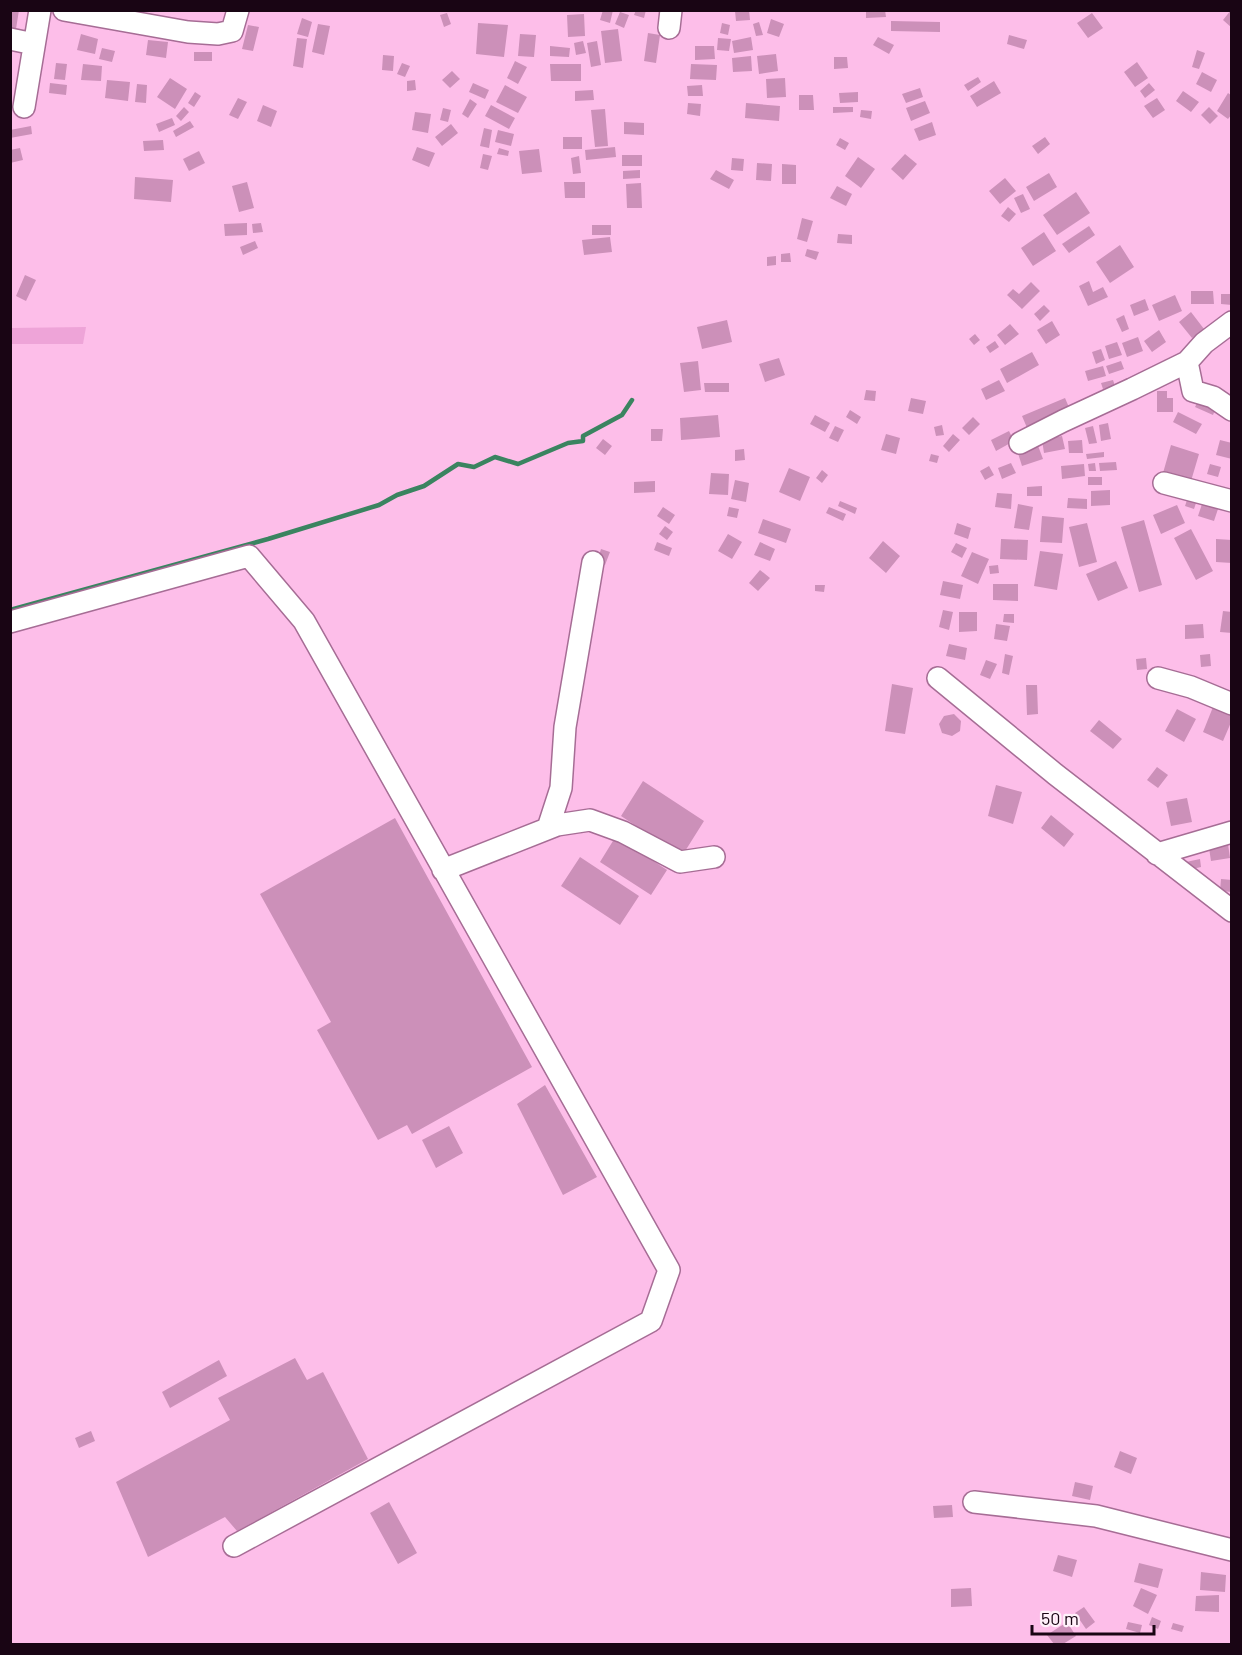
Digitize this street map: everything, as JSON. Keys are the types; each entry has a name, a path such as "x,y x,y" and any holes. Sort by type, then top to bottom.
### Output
{"street":[{"path":"24,106 40,10"},
{"path":"64,10 188,32 218,34 232,31 238,10"},
{"path":"10,39 34,44"},
{"path":"1020,443 1187,362 1204,343 1232,322"},
{"path":"1187,362 1193,391 1213,397 1232,410"},
{"path":"1164,483 1232,501"},
{"path":"10,622 249,556 304,621 669,1270 651,1321 234,1546"},
{"path":"548,828 561,788 565,727 593,562"},
{"path":"938,678 1055,774 1232,911"},
{"path":"1158,678 1191,687 1232,704"},
{"path":"442,870 548,828 590,820 624,832 680,862 714,857"},
{"path":"1157,854 1232,832"},
{"path":"974,1502 1096,1516 1232,1550"}],"shaded area":[{"path":"86,327 83,344 11,344 11,328"}],"building":[{"path":"10,10 19,10 16,29 10,28"},
{"path":"603,10 613,10 610,23 600,20"},
{"path":"636,10 646,10 644,18 634,15"},
{"path":"749,10 750,20 736,21 735,11"},
{"path":"866,10 885,10 886,17 866,18"},
{"path":"1232,10 1232,28 1223,20"},
{"path":"620,12 629,15 624,28 615,24"},
{"path":"447,13 451,24 444,27 440,15"},
{"path":"1092,13 1103,28 1088,38 1077,23"},
{"path":"584,14 585,36 568,37 567,15"},
{"path":"302,18 312,22 308,37 297,34"},
{"path":"771,19 784,24 779,37 767,33"},
{"path":"891,21 940,22 940,32 891,31"},
{"path":"759,22 763,35 756,36 753,24"},
{"path":"478,23 508,25 504,57 476,54"},
{"path":"722,23 730,25 728,35 720,33"},
{"path":"318,24 330,26 324,55 312,52"},
{"path":"248,25 259,27 253,51 242,49"},
{"path":"618,29 622,61 605,63 601,31"},
{"path":"648,33 660,35 656,63 644,61"},
{"path":"81,34 98,39 95,54 77,50"},
{"path":"520,34 536,35 534,57 518,56"},
{"path":"1009,35 1027,40 1024,49 1007,44"},
{"path":"751,37 753,50 734,53 732,41"},
{"path":"878,37 894,45 889,54 873,45"},
{"path":"297,38 307,39 303,68 293,66"},
{"path":"718,38 731,39 729,51 717,50"},
{"path":"148,40 168,42 166,58 146,55"},
{"path":"583,41 586,53 576,55 574,43"},
{"path":"597,41 601,65 591,67 587,43"},
{"path":"550,46 570,48 569,57 550,56"},
{"path":"695,46 714,46 715,59 695,60"},
{"path":"102,48 115,51 112,62 99,59"},
{"path":"1197,50 1205,53 1199,69 1192,67"},
{"path":"194,52 212,52 212,61 194,61"},
{"path":"776,54 778,71 759,74 757,56"},
{"path":"383,55 394,56 393,71 382,70"},
{"path":"751,56 752,71 733,72 732,58"},
{"path":"834,57 847,57 848,68 834,69"},
{"path":"515,61 527,67 518,84 507,78"},
{"path":"1137,62 1148,78 1135,87 1124,72"},
{"path":"56,63 67,64 65,80 54,79"},
{"path":"402,63 410,66 405,77 397,74"},
{"path":"83,64 102,66 101,81 81,80"},
{"path":"550,64 581,64 581,81 551,81"},
{"path":"691,64 717,65 716,80 690,79"},
{"path":"452,71 460,79 450,88 442,80"},
{"path":"1202,72 1217,80 1211,92 1196,84"},
{"path":"978,77 981,82 968,91 964,85"},
{"path":"170,78 187,89 175,109 157,97"},
{"path":"785,78 786,97 767,98 766,79"},
{"path":"107,80 130,82 128,101 105,98"},
{"path":"415,80 416,90 407,91 407,81"},
{"path":"994,81 1001,93 977,107 970,96"},
{"path":"50,83 67,85 66,95 49,93"},
{"path":"473,83 489,90 485,99 469,92"},
{"path":"1149,83 1155,90 1145,98 1140,91"},
{"path":"137,84 147,85 146,103 135,102"},
{"path":"505,85 527,97 518,113 496,102"},
{"path":"702,85 703,96 688,96 687,86"},
{"path":"920,88 923,97 906,103 902,94"},
{"path":"593,90 594,100 575,101 575,91"},
{"path":"1183,91 1199,102 1191,112 1176,101"},
{"path":"195,92 201,96 194,107 188,103"},
{"path":"858,92 858,102 840,103 839,93"},
{"path":"1228,93 1232,96 1232,114 1228,119 1217,111"},
{"path":"799,95 813,95 814,110 799,110"},
{"path":"238,98 247,102 238,119 229,115"},
{"path":"1157,98 1165,110 1153,118 1144,106"},
{"path":"470,99 477,104 468,118 462,114"},
{"path":"925,101 930,113 911,121 906,108"},
{"path":"688,103 701,104 700,116 687,114"},
{"path":"746,103 780,106 779,121 745,118"},
{"path":"263,105 277,111 271,127 257,121"},
{"path":"491,105 515,118 509,129 485,116"},
{"path":"184,107 189,112 181,121 176,116"},
{"path":"833,107 853,107 853,112 833,113"},
{"path":"1209,107 1218,116 1210,124 1201,115"},
{"path":"443,108 451,110 448,122 440,120"},
{"path":"605,109 608,146 595,147 591,110"},
{"path":"861,110 872,111 871,119 860,117"},
{"path":"415,112 431,114 428,133 412,130"},
{"path":"172,118 175,125 159,132 156,124"},
{"path":"190,121 194,127 176,137 173,131"},
{"path":"624,122 644,123 644,135 624,134"},
{"path":"932,122 936,135 919,141 914,129"},
{"path":"451,124 458,133 442,146 435,137"},
{"path":"31,126 32,134 10,138 10,130"},
{"path":"484,128 492,130 489,148 480,146"},
{"path":"498,130 514,134 511,146 495,142"},
{"path":"563,137 582,137 582,149 563,149"},
{"path":"1045,137 1050,144 1038,154 1032,146"},
{"path":"840,138 849,143 845,150 836,145"},
{"path":"163,140 164,150 144,151 143,141"},
{"path":"417,147 435,153 429,167 412,160"},
{"path":"615,147 616,157 586,160 585,150"},
{"path":"20,148 23,160 10,163 10,150"},
{"path":"499,148 509,151 508,156 497,154"},
{"path":"539,149 542,172 522,174 519,151"},
{"path":"199,151 205,163 189,171 183,159"},
{"path":"483,154 492,156 488,170 480,168"},
{"path":"905,154 917,164 903,180 891,169"},
{"path":"622,155 642,155 642,166 622,166"},
{"path":"579,156 581,173 573,174 571,158"},
{"path":"858,157 875,169 861,188 845,176"},
{"path":"732,158 744,159 743,171 731,170"},
{"path":"757,163 772,164 771,181 756,180"},
{"path":"782,164 796,165 796,184 782,184"},
{"path":"640,170 640,178 623,179 623,171"},
{"path":"716,170 734,180 729,189 710,179"},
{"path":"1049,173 1057,187 1034,201 1026,187"},
{"path":"135,177 173,180 171,202 134,199"},
{"path":"1005,178 1016,191 1000,204 989,191"},
{"path":"247,182 254,208 239,212 232,186"},
{"path":"564,182 585,182 585,198 565,198"},
{"path":"641,183 642,208 627,208 626,184"},
{"path":"837,186 852,194 846,206 830,198"},
{"path":"1076,192 1090,213 1057,235 1043,215"},
{"path":"1023,194 1030,209 1021,213 1014,198"},
{"path":"1008,207 1016,214 1009,222 1001,216"},
{"path":"802,218 813,221 807,242 797,239"},
{"path":"247,223 247,235 225,236 224,224"},
{"path":"261,223 263,232 253,233 252,224"},
{"path":"592,225 611,225 611,235 592,235"},
{"path":"1089,226 1095,235 1069,253 1062,244"},
{"path":"1044,232 1056,251 1033,266 1021,248"},
{"path":"838,234 852,235 852,244 837,243"},
{"path":"610,237 612,252 584,255 582,240"},
{"path":"255,241 258,248 243,255 240,247"},
{"path":"1120,245 1134,267 1110,283 1096,262"},
{"path":"807,249 819,252 816,260 805,256"},
{"path":"790,253 791,262 781,262 781,254"},
{"path":"776,256 776,265 767,266 767,257"},
{"path":"25,275 36,280 26,301 16,296"},
{"path":"1089,281 1093,292 1103,287 1108,297 1088,306 1079,286"},
{"path":"1031,282 1040,291 1022,309 1007,295 1013,289 1019,294"},
{"path":"1191,291 1213,291 1214,304 1191,304"},
{"path":"1221,294 1232,294 1232,305 1221,304"},
{"path":"1175,295 1182,311 1159,321 1152,305"},
{"path":"1145,299 1149,310 1134,316 1130,305"},
{"path":"1044,305 1050,311 1040,321 1034,314"},
{"path":"1191,312 1204,329 1192,338 1179,322"},
{"path":"1124,315 1129,329 1122,332 1116,319"},
{"path":"727,320 732,342 702,349 697,327"},
{"path":"1052,321 1060,335 1046,344 1037,330"},
{"path":"1010,324 1019,334 1005,345 997,335"},
{"path":"1159,330 1166,342 1152,352 1144,341"},
{"path":"975,334 980,340 974,345 969,339"},
{"path":"1138,337 1143,351 1127,357 1122,343"},
{"path":"995,341 999,347 990,353 986,347"},
{"path":"1117,342 1122,355 1109,359 1105,346"},
{"path":"1101,349 1105,360 1096,364 1092,352"},
{"path":"1032,352 1039,365 1007,383 1000,369"},
{"path":"779,358 785,375 765,382 759,364"},
{"path":"698,361 701,390 684,392 680,363"},
{"path":"1121,361 1124,369 1109,374 1106,366"},
{"path":"1103,366 1106,376 1088,381 1085,371"},
{"path":"999,380 1005,391 986,400 981,389"},
{"path":"1113,380 1115,386 1103,389 1101,383"},
{"path":"704,383 729,383 729,392 705,392"},
{"path":"866,390 876,391 875,401 864,400"},
{"path":"1157,391 1167,391 1167,398 1173,398 1173,412 1157,412"},
{"path":"1200,397 1217,405 1213,415 1195,407"},
{"path":"911,398 926,401 923,414 908,411"},
{"path":"1065,398 1071,412 1028,430 1022,416"},
{"path":"850,410 861,417 857,424 846,417"},
{"path":"1178,412 1202,424 1196,434 1173,422"},
{"path":"718,415 720,437 681,440 680,418"},
{"path":"815,415 830,423 825,432 810,424"},
{"path":"973,417 980,424 969,435 962,428"},
{"path":"1108,423 1111,439 1101,441 1099,425"},
{"path":"942,425 944,435 936,436 934,427"},
{"path":"835,426 844,430 838,442 829,438"},
{"path":"1093,426 1097,443 1089,444 1085,428"},
{"path":"651,429 663,429 662,441 651,441"},
{"path":"1009,431 1014,441 996,451 991,440"},
{"path":"886,434 900,438 896,454 881,450"},
{"path":"953,434 960,440 949,452 943,446"},
{"path":"1062,436 1065,449 1044,453 1042,440"},
{"path":"603,439 612,446 605,455 596,448"},
{"path":"1082,440 1083,453 1069,453 1068,441"},
{"path":"1220,440 1232,443 1232,459 1216,455"},
{"path":"1037,443 1043,459 1022,466 1017,450"},
{"path":"1171,445 1199,454 1191,481 1163,473"},
{"path":"744,449 745,460 735,461 735,450"},
{"path":"1104,452 1104,457 1087,459 1086,454"},
{"path":"931,454 939,456 937,463 929,461"},
{"path":"1116,462 1117,470 1100,471 1099,463"},
{"path":"1011,463 1016,473 1002,479 998,468"},
{"path":"1095,463 1096,471 1089,471 1088,464"},
{"path":"1084,464 1085,476 1062,479 1061,466"},
{"path":"1210,464 1221,467 1218,477 1207,474"},
{"path":"989,466 994,475 985,480 980,471"},
{"path":"789,468 810,477 800,501 779,492"},
{"path":"822,470 828,475 822,483 816,478"},
{"path":"711,473 729,474 728,495 709,494"},
{"path":"1088,477 1102,477 1102,485 1088,485"},
{"path":"735,480 749,483 746,502 731,499"},
{"path":"655,481 655,492 634,493 634,482"},
{"path":"1042,486 1042,496 1027,496 1027,487"},
{"path":"1110,490 1110,505 1091,506 1091,491"},
{"path":"997,493 1012,494 1011,509 995,507"},
{"path":"1068,498 1087,499 1087,509 1067,508"},
{"path":"1204,498 1220,503 1214,521 1198,516"},
{"path":"1187,500 1196,503 1194,509 1185,506"},
{"path":"840,501 857,508 855,514 838,506"},
{"path":"1018,504 1033,507 1029,530 1014,528"},
{"path":"1177,505 1185,523 1161,534 1153,515"},
{"path":"663,507 675,515 669,524 657,516"},
{"path":"729,507 739,509 737,518 727,516"},
{"path":"829,507 846,514 843,521 826,513"},
{"path":"1042,516 1064,518 1062,543 1040,542"},
{"path":"763,519 791,529 786,543 758,533"},
{"path":"1144,520 1162,585 1139,592 1121,527"},
{"path":"957,523 971,528 968,539 954,534"},
{"path":"1087,523 1097,562 1079,567 1069,527"},
{"path":"665,526 673,532 667,540 659,534"},
{"path":"1191,529 1213,571 1196,580 1174,538"},
{"path":"728,534 742,542 732,559 718,551"},
{"path":"1001,539 1028,540 1027,560 1000,559"},
{"path":"1216,539 1232,540 1232,563 1216,562"},
{"path":"883,541 900,556 886,573 869,558"},
{"path":"657,542 672,548 669,556 654,550"},
{"path":"760,542 775,549 770,561 754,555"},
{"path":"956,543 967,548 962,558 951,552"},
{"path":"601,549 610,552 605,565 597,562"},
{"path":"1040,551 1063,554 1057,590 1034,586"},
{"path":"972,552 989,559 978,584 961,576"},
{"path":"1116,561 1128,588 1098,601 1086,574"},
{"path":"998,565 999,573 990,574 989,566"},
{"path":"760,570 770,578 758,591 749,583"},
{"path":"943,581 963,585 960,599 940,595"},
{"path":"993,584 1018,584 1018,601 993,600"},
{"path":"815,585 825,585 824,592 815,591"},
{"path":"943,610 953,612 949,630 939,627"},
{"path":"1223,611 1232,612 1232,633 1220,632"},
{"path":"959,612 977,612 977,631 959,632"},
{"path":"1004,614 1014,614 1014,623 1003,622"},
{"path":"996,624 1010,626 1007,641 994,639"},
{"path":"1203,624 1204,638 1185,639 1185,625"},
{"path":"949,644 967,648 965,660 946,656"},
{"path":"1005,654 1013,656 1009,675 1002,673"},
{"path":"1210,654 1211,666 1201,667 1200,655"},
{"path":"1146,658 1147,669 1137,670 1136,659"},
{"path":"986,660 997,664 990,679 980,675"},
{"path":"892,684 913,688 905,734 885,731"},
{"path":"1026,685 1037,685 1038,714 1027,715"},
{"path":"1213,707 1232,715 1223,741 1203,732"},
{"path":"1177,709 1196,719 1184,742 1165,731"},
{"path":"954,714 961,721 960,731 952,736 942,733 939,724 944,716"},
{"path":"1099,720 1122,739 1113,749 1090,731"},
{"path":"1157,767 1168,775 1158,788 1147,780"},
{"path":"643,781 704,821 682,856 621,816"},
{"path":"996,785 1022,792 1013,824 988,816"},
{"path":"1187,798 1192,822 1171,826 1166,802"},
{"path":"1051,815 1074,834 1064,847 1041,828"},
{"path":"395,818 532,1067 412,1134 407,1125 378,1140 317,1030 331,1022 260,894"},
{"path":"616,836 667,870 651,895 600,862"},
{"path":"1228,844 1230,858 1211,861 1209,848"},
{"path":"580,857 639,896 620,925 561,886"},
{"path":"1200,859 1201,867 1188,870 1186,862"},
{"path":"1221,879 1232,880 1232,892 1220,891"},
{"path":"545,1085 597,1177 563,1195 517,1104"},
{"path":"449,1126 463,1153 436,1168 422,1140"},
{"path":"295,1358 307,1380 323,1372 368,1459 237,1531 225,1517 148,1557 116,1482 230,1420 218,1398"},
{"path":"219,1360 227,1376 170,1408 162,1392"},
{"path":"91,1431 95,1441 79,1448 75,1438"},
{"path":"1120,1451 1137,1458 1131,1474 1114,1467"},
{"path":"1075,1482 1093,1486 1090,1500 1072,1496"},
{"path":"389,1502 417,1553 398,1564 370,1513"},
{"path":"952,1505 953,1517 934,1518 933,1506"},
{"path":"1058,1555 1077,1560 1072,1577 1053,1571"},
{"path":"1139,1563 1163,1569 1158,1588 1134,1582"},
{"path":"1201,1572 1226,1575 1225,1592 1200,1590"},
{"path":"971,1588 972,1606 951,1607 951,1589"},
{"path":"1141,1588 1157,1595 1148,1614 1133,1606"},
{"path":"1219,1595 1219,1612 1195,1611 1196,1596"},
{"path":"1084,1607 1095,1622 1086,1629 1075,1613"},
{"path":"1152,1617 1161,1621 1158,1629 1149,1625"},
{"path":"1067,1622 1076,1636 1063,1644 1054,1644 1047,1635"},
{"path":"1128,1622 1142,1625 1140,1633 1126,1629"},
{"path":"1173,1623 1184,1626 1182,1632 1171,1629"}],"waterway":[{"path":"10,610 268,539 379,505 397,495 424,486 458,464 474,467 495,457 518,464 568,443 583,441 583,436 622,415 632,400"}]}
